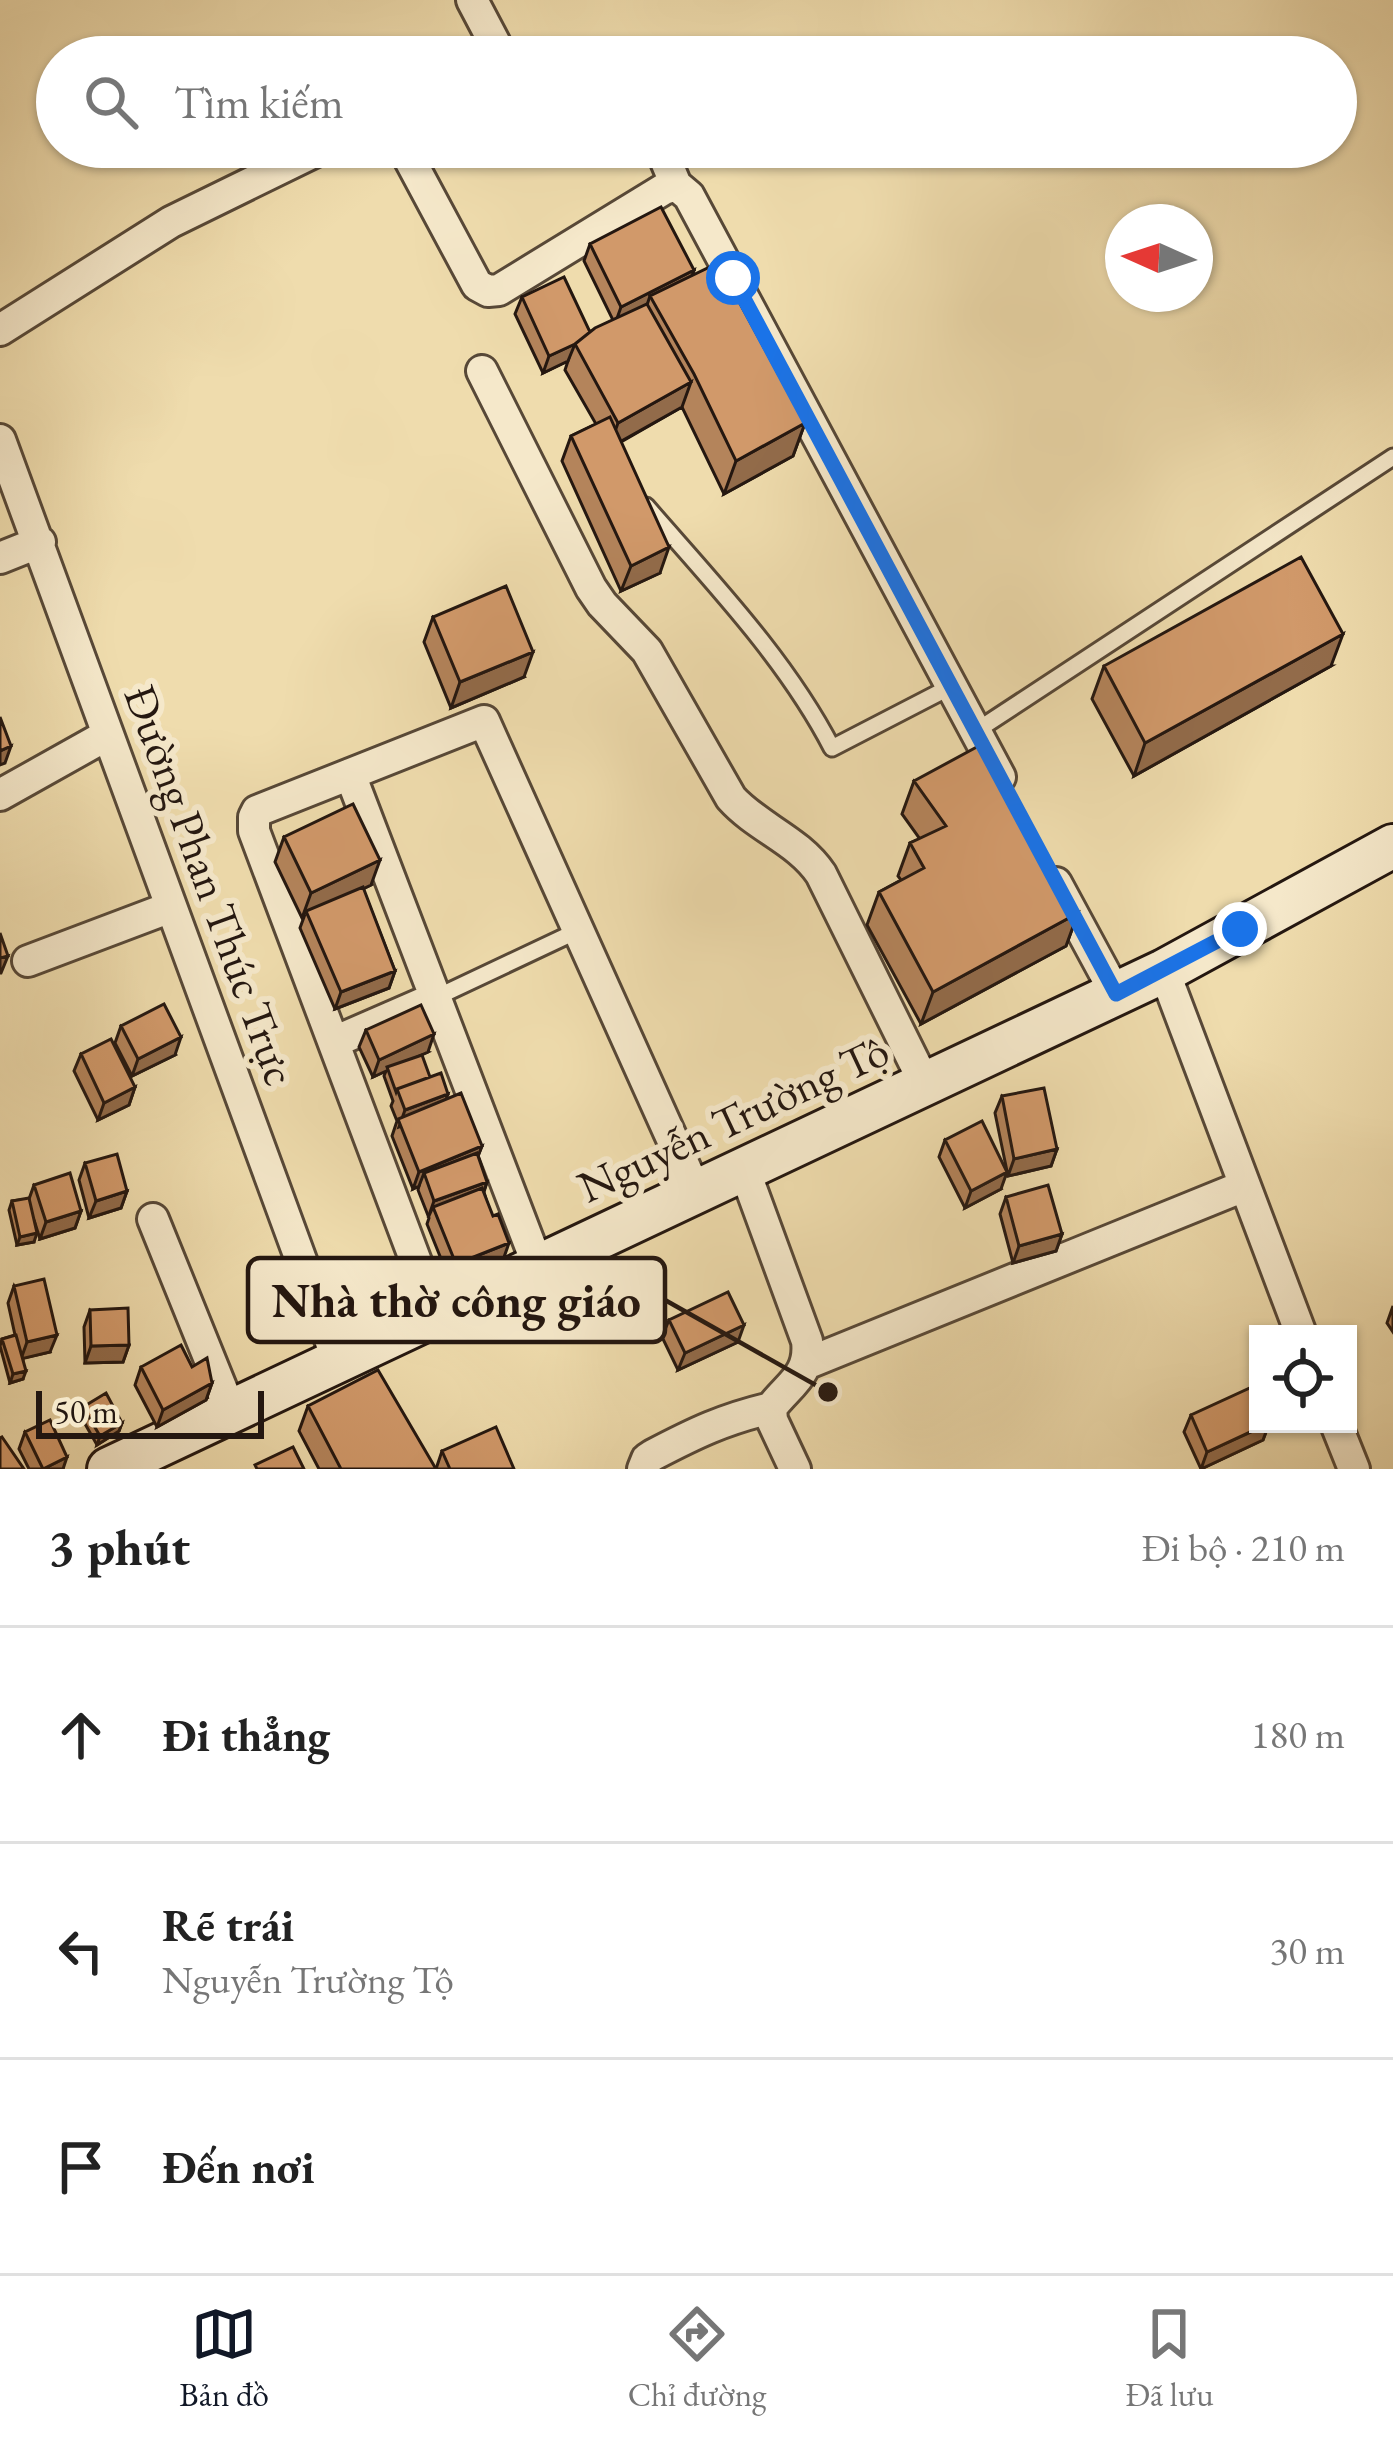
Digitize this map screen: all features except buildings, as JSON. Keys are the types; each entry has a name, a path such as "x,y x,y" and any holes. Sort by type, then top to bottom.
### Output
{"main road":[{"name":"Nguyễn Trường Tộ","path":"136,1463 231,1412 356,1361 436,1315 1164,971 1393,847"}],"street":[{"path":"472,0 491,36"},
{"path":"0,330 171,222 281,168"},
{"path":"414,168 477,285 488,291 500,290 676,185"},
{"path":"669,168 676,185 689,196 1018,812"},
{"path":"482,371 591,588 647,651 730,798 745,814 810,857 821,874 925,1084"},
{"name":"Đường Phan Thúc Trực","path":"0,440 171,907 356,1361"},
{"path":"0,558 40,542"},
{"path":"436,1315 253,823 257,812 484,721 696,1192"},
{"path":"0,795 107,735"},
{"path":"350,775 538,1266"},
{"path":"1040,853 1116,994"},
{"path":"28,961 171,907"},
{"path":"1164,971 1298,1325"},
{"path":"334,1042 435,998"},
{"path":"744,1169 804,1330 808,1363"},
{"path":"644,1469 653,1455 701,1430 771,1408 808,1363 1244,1186"},
{"path":"153,1219 231,1412"},
{"path":"771,1408 795,1469"},
{"path":"1340,1433 1354,1469"}],"lane":[{"path":"976,731 1393,457"},
{"path":"646,506 745,618 832,748 952,686"},
{"path":"435,998 577,931"}],"place":[{"name":"Nhà thờ công giáo","path":"828,1392"}],"route":[{"path":"733,278 1116,994 1240,929"}]}
